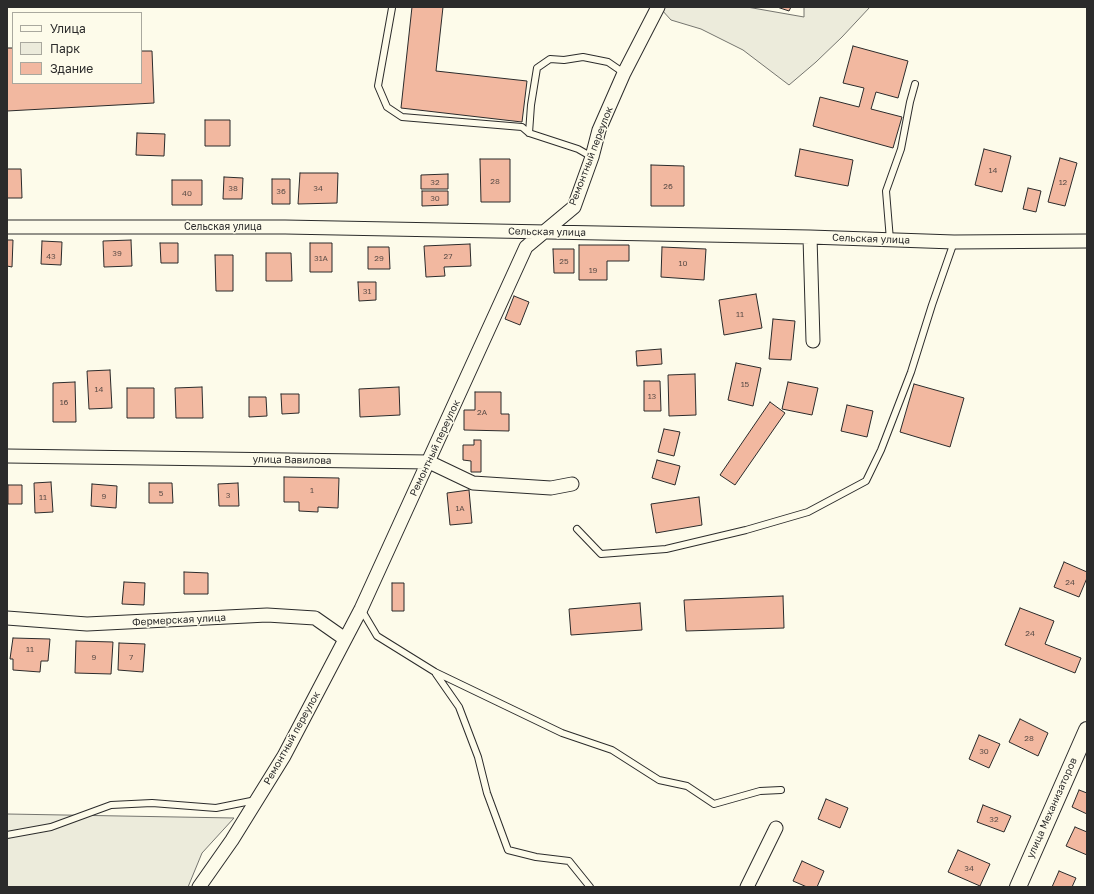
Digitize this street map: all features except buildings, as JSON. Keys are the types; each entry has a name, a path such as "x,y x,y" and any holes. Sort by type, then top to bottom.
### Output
{"street":[{"name":"Ремонтный переулок","path":"199,887 232,840 284,756 361,609 526,247 574,207 592,157 599,130 624,73 658,7"},
{"name":"Сельская улица","path":"7,227 285,227 810,237 954,242 1087,241"},
{"path":"810,237 813,341"},
{"name":"улица Вавилова","path":"7,456 429,462 473,483 551,488 572,484"},
{"name":"Фермерская улица","path":"7,618 87,624 267,616 315,618 345,639"},
{"name":"улица Механизаторов","path":"1018,887 1087,730"},
{"path":"747,887 776,828"}],"lane":[{"path":"392,8 378,86 387,107 402,117 522,127 529,133 578,149 592,157"},
{"path":"529,133 531,105 537,68 550,59 564,60 583,57 608,62 624,73"},
{"path":"890,240 886,191 901,149 915,84"},
{"path":"577,529 602,554 666,549 746,530 808,512 866,481 881,450 911,372 954,242"},
{"path":"361,609 377,636 435,672 562,733 612,750 659,780 687,786 714,804 760,791 781,790"},
{"path":"435,672 459,707 478,757 487,793 508,850 536,857 569,860 590,887"},
{"path":"7,835 51,827 111,805 152,803 216,808 257,800"}],"green space":[{"path":"662,7 747,7 804,17 804,7 870,7 842,37 789,85 743,50 701,29 671,20 661,9"},
{"path":"7,814 234,818 202,853 188,887 7,887"}]}
